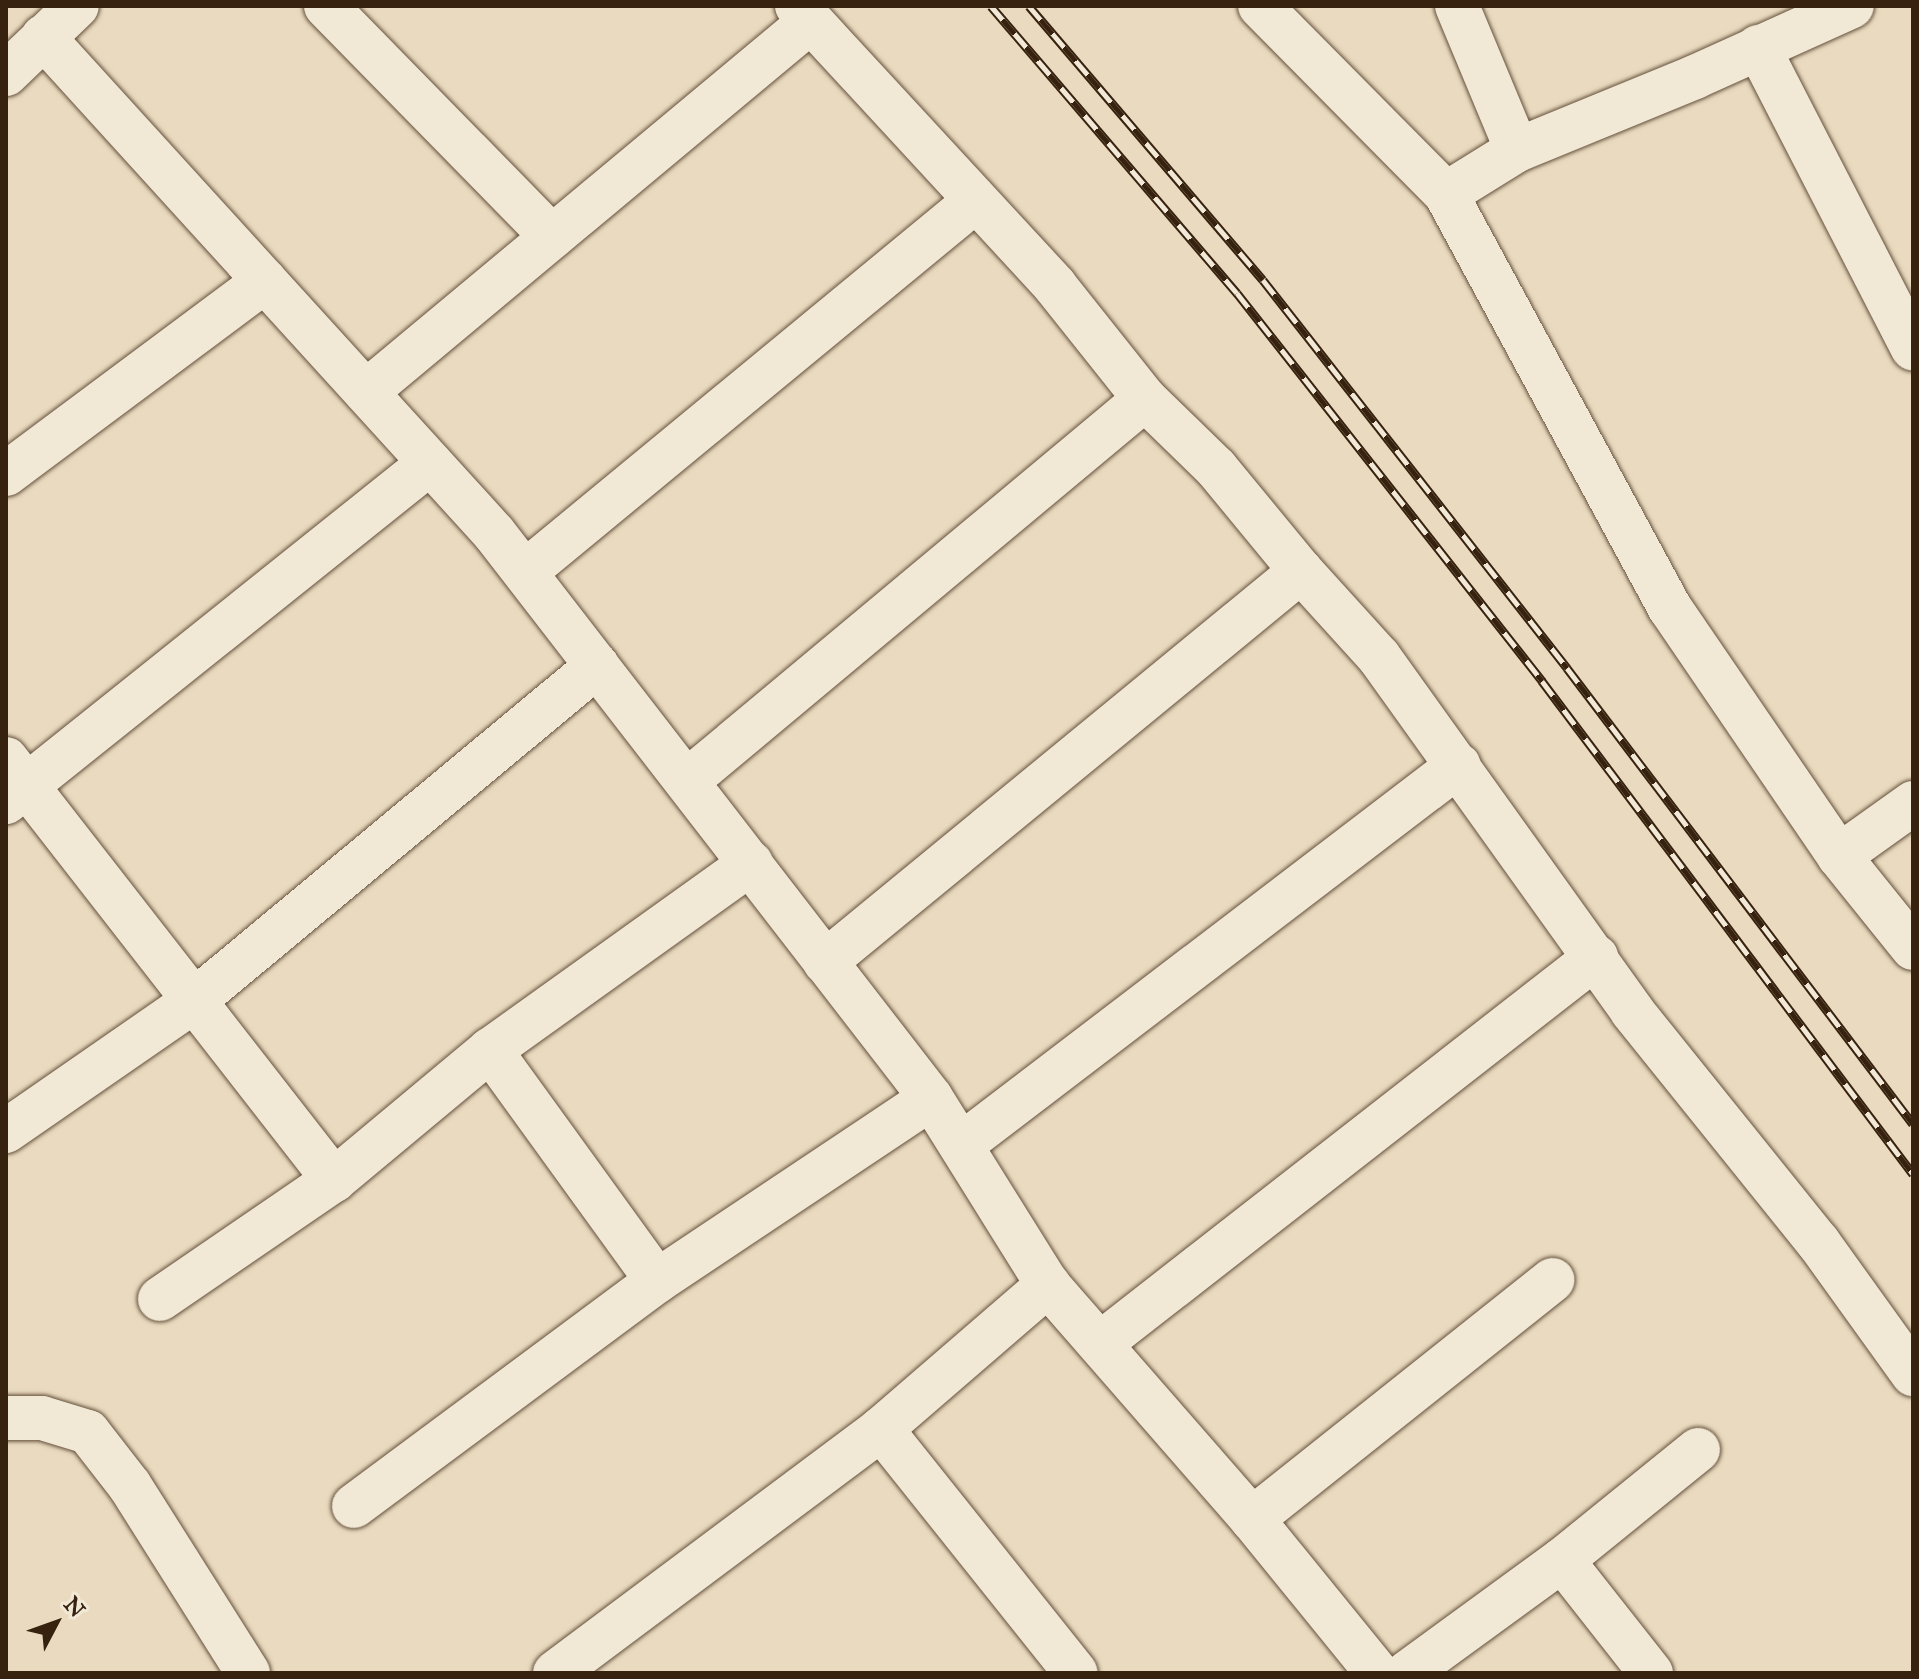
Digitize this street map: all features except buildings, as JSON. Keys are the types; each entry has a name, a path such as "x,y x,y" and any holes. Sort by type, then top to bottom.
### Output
{"street":[{"path":"6,74 77,6"},
{"path":"326,6 552,237"},
{"path":"1260,6 1446,194 1670,608 1839,856 1913,948"},
{"path":"1457,6 1517,150"},
{"path":"1446,194 1517,150 1758,47 1808,14 1852,6"},
{"path":"366,392 552,237 804,14 1055,286 1145,399 1216,468 1301,571 1379,657 1632,1011 1818,1242 1913,1374"},
{"path":"43,37 525,572 931,1098 1048,1285 1252,1519 1377,1673"},
{"path":"1758,47 1913,348"},
{"path":"525,572 975,201"},
{"path":"6,474 265,281"},
{"path":"687,781 1145,399"},
{"path":"334,1180 195,1000 13,783 430,463"},
{"path":"825,962 1301,571"},
{"path":"6,1131 195,1000 597,666"},
{"path":"961,1145 1459,765"},
{"path":"1839,856 1913,803"},
{"path":"160,1299 334,1180 490,1050 751,863"},
{"path":"1101,1343 1596,957"},
{"path":"490,1050 657,1281"},
{"path":"354,1506 657,1281 931,1098"},
{"path":"1252,1519 1553,1280"},
{"path":"555,1673 881,1429 1048,1285"},
{"path":"6,1418 42,1418 88,1432 130,1486 248,1673"},
{"path":"881,1429 1076,1673"},
{"path":"1407,1673 1562,1560 1698,1450"},
{"path":"1562,1560 1651,1673"}],"railway":[{"path":"991,6 1237,293 1542,681 1913,1174"},
{"path":"1029,6 1263,280 1567,668 1913,1124"}]}
